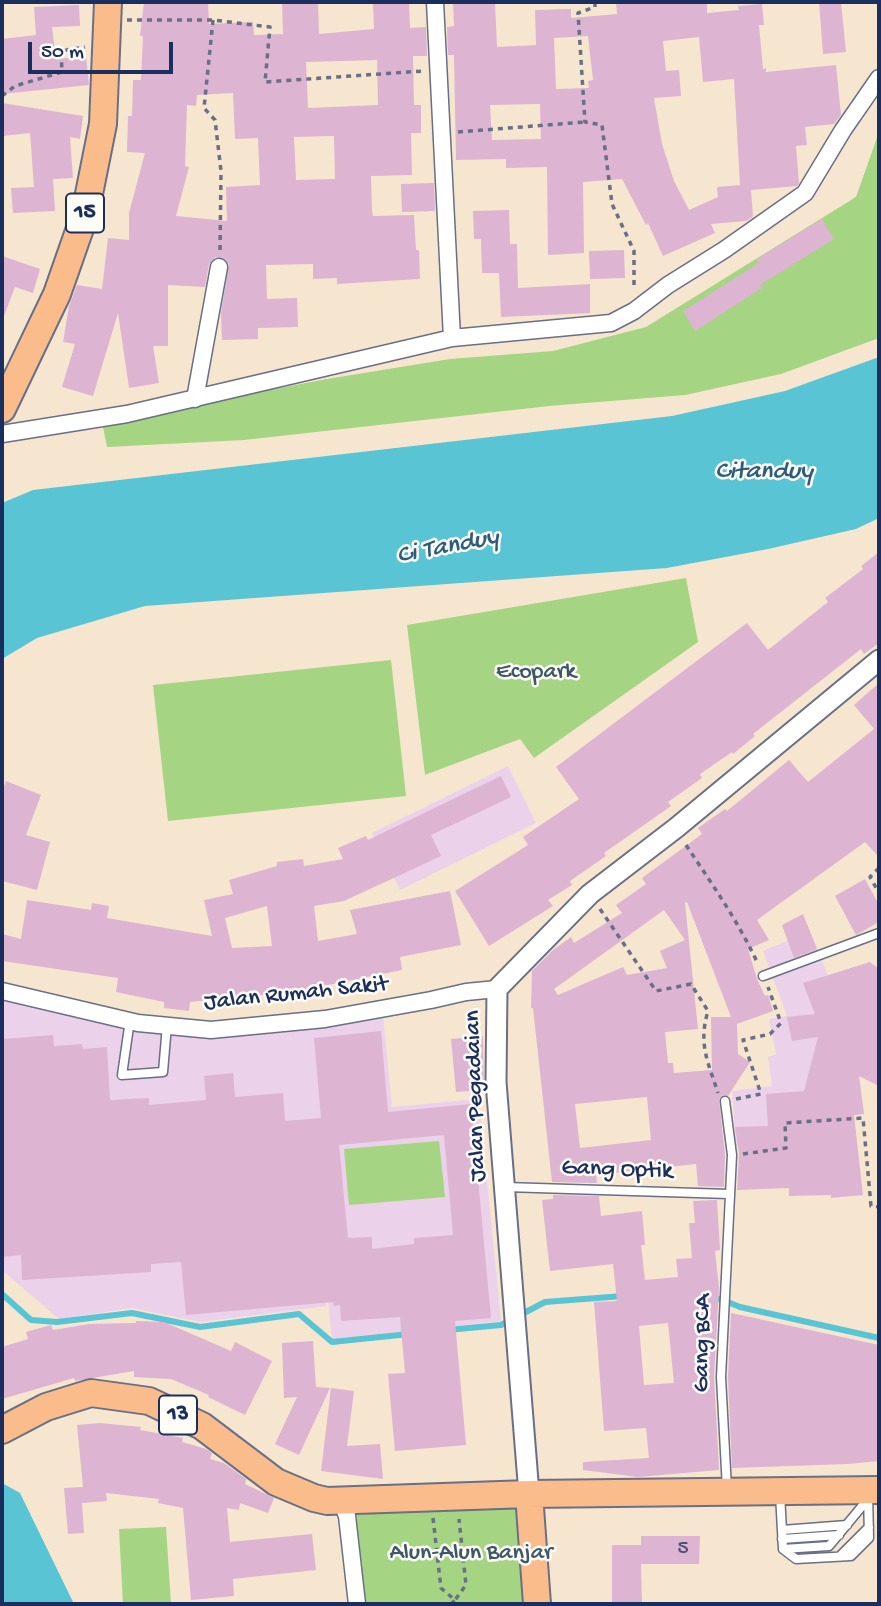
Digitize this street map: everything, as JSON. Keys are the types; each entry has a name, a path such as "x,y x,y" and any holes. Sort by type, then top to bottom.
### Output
{"highway":[{"name":"15","path":"2,409 57,294 85,214 103,124 108,22"},
{"name":"13","path":"2,1430 46,1407 91,1393 149,1401 202,1426 276,1482 314,1498 347,1506 443,1497 528,1494 872,1493"},
{"path":"528,1494 537,1604"}],"street":[{"path":"435,2 452,338"},
{"path":"2,434 127,414 452,338 611,323 634,311 805,193 843,130 879,78"},
{"path":"195,399 219,267"},
{"name":"Jalan Pegadaian","path":"528,1494 496,1082 497,989 590,894 676,828 879,660"},
{"name":"Jalan Rumah Sakit","path":"2,991 127,1021 211,1030 325,1019 466,992 497,989"},
{"path":"347,1506 357,1604"}],"lane":[{"path":"763,976 879,933"},
{"path":"127,1021 129,1027 121,1075 163,1072 167,1025"},
{"name":"Gang BCA","path":"725,1101 732,1155 721,1377 727,1492"},
{"name":"Gang Optik","path":"505,1187 729,1194"},
{"path":"780,1492 782,1539 796,1559 841,1556 869,1527 872,1493"},
{"path":"782,1539 829,1546 872,1493"},
{"path":"782,1539 847,1525"}],"path":[{"path":"585,122 578,13 595,7 595,2"},
{"path":"214,20 204,108 215,120 221,172 219,267"},
{"path":"2,96 15,86 62,72 61,51 108,22 214,20 270,27 265,82 440,70"},
{"path":"442,133 585,122 602,125 612,204 634,251 634,311"},
{"path":"590,894 656,991 691,984 708,1011 702,1031 706,1062 718,1092 725,1101 761,1094 743,1040 770,1034 781,1023 763,976 738,926 676,828"},
{"path":"879,867 870,877 879,893"},
{"path":"732,1155 786,1148 785,1123 863,1118 871,1206 879,1206"},
{"path":"443,1497 466,1585 453,1602"},
{"path":"443,1497 441,1588 453,1602 459,1604"}],"shaded area":[{"path":"508,766 536,823 400,890 372,833"},
{"path":"810,931 833,988 859,1076 864,1114 782,1120 783,1145 736,1146 732,1091 772,1086 768,1057 776,1054 769,1019 787,1016 763,951"},
{"path":"2,1000 129,1027 383,1016 392,1107 479,1099 501,1321 332,1339 313,1151 326,1306 200,1322 132,1308 59,1319 2,1270"}],"green space":[{"path":"879,132 879,338 781,374 685,395 549,406 244,440 107,447 102,422 327,379 450,359 553,351 646,327 856,197"},
{"name":"Ecopark","path":"686,578 698,642 534,758 520,739 425,775 407,625"},
{"path":"391,660 406,796 168,821 153,685"},
{"path":"439,1141 445,1197 349,1205 344,1149"},
{"name":"Alun-Alun Banjar","path":"518,1501 527,1604 364,1604 356,1514"},
{"path":"166,1527 171,1604 123,1604 119,1529"}],"water":[{"name":"Citanduy","path":"879,357 879,518 856,529 667,568 145,606 37,638 2,659 2,503 33,490 672,416 785,391"},
{"path":"2,1483 20,1493 74,1604 2,1604"}],"building":[{"path":"144,2 208,2 209,24 253,22 254,35 283,34 282,2 318,2 319,34 374,29 373,2 409,2 410,28 426,27 427,56 413,56 414,105 421,105 421,133 411,133 412,175 371,176 372,211 373,216 414,215 420,279 337,284 337,278 313,279 313,264 266,265 267,299 297,298 298,327 258,328 258,339 222,340 221,313 229,264 225,259 215,257 209,264 205,287 168,285 168,346 153,346 159,383 129,388 118,313 93,396 62,387 75,344 63,342 69,306 77,285 102,289 108,238 129,240 129,213 145,153 127,152 133,80 141,80 143,36 140,36","holes":["377,60 378,105 308,108 306,62","233,93 235,139 258,138 260,185 226,187 227,221 176,216 189,167 185,166 187,105 196,106 197,95","334,136 335,179 296,180 294,137"]},
{"path":"453,2 495,2 497,47 536,45 535,10 571,9 571,18 617,14 616,2 707,2 707,13 739,10 738,6 762,4 764,25 759,25 763,69 766,68 766,72 836,65 841,115 834,124 805,127 807,145 796,146 799,183 797,186 751,190 753,217 746,221 711,224 715,233 663,256 648,223 646,225 622,179 583,182 584,253 548,255 547,167 506,168 506,159 456,160 454,55 448,55 447,27 454,26","holes":["588,36 593,80 588,81 589,88 556,89 554,38","699,37 703,82 734,79 740,185 717,187 718,197 689,210 674,181 662,144 654,98 681,96 679,70 666,71 663,41","540,104 541,139 492,140 490,105"]},
{"path":"819,2 841,2 846,52 823,54"},
{"path":"79,5 80,26 52,27 56,59 86,56 89,85 2,94 2,39 36,35 34,7"},
{"path":"2,103 83,116 80,139 70,137 73,178 53,179 55,211 13,213 11,188 34,187 30,133 2,136"},
{"path":"434,183 435,211 402,212 401,184"},
{"path":"509,210 510,244 517,244 518,288 590,284 590,313 501,317 499,273 482,273 481,239 474,239 473,211"},
{"path":"822,219 834,239 760,285 762,288 695,331 683,311 759,263 757,259"},
{"path":"624,250 625,278 590,279 589,251"},
{"path":"2,256 40,269 33,293 15,287 4,316 2,316"},
{"path":"879,552 879,643 864,654 861,649 753,734 755,736 733,754 732,752 700,774 702,778 668,802 671,806 604,853 606,856 570,881 572,885 548,900 553,906 489,946 455,891 528,845 523,837 579,799 556,767 747,623 768,650 828,602 825,598 863,569 861,566"},
{"path":"879,683 879,857 865,842 757,920 769,940 748,949 757,979 765,996 768,995 773,1011 737,1024 738,1054 750,1062 728,1096 724,1095 719,1099 725,1155 724,1187 698,1186 696,1164 596,1175 597,1183 552,1182 531,1008 532,971 571,937 574,943 622,913 616,905 646,884 642,878 702,834 698,828 725,809 727,811 789,760 808,782 874,729 854,705","holes":["687,902 731,1017 711,1017 712,1070 674,1073 673,1063 668,1063 665,1032 698,1029","664,910 685,940 660,951 667,968 627,975 623,967 558,995 554,989","647,1097 651,1140 580,1148 575,1104"]},
{"path":"501,776 511,797 431,835 441,856 344,901 314,906 318,941 357,934 350,910 450,891 461,945 400,957 402,970 323,986 323,989 190,1002 189,1011 164,1008 164,1002 116,992 118,978 2,961 2,934 21,939 27,900 91,910 92,903 109,906 107,918 212,936 204,900 233,894 229,880 277,866 277,862 303,859 304,866 343,859 338,848 366,836 368,840","holes":["267,906 272,946 232,948 225,918"]},
{"path":"6,781 41,795 26,835 50,842 37,890 2,881 2,792"},
{"path":"865,879 879,905 879,922 856,935 835,896"},
{"path":"803,914 817,949 794,958 782,925"},
{"path":"870,962 879,969 879,1086 859,1076 864,1114 854,1115 863,1195 831,1198 831,1195 789,1196 789,1188 737,1190 739,1154 735,1127 768,1126 766,1094 804,1091 818,1037 792,1041 787,1017 815,1014 803,983"},
{"path":"381,1031 388,1112 471,1104 491,1318 455,1321 466,1445 395,1451 388,1374 405,1373 400,1317 341,1321 340,1305 334,1306 333,1302 186,1315 181,1262 151,1264 151,1272 22,1280 21,1255 2,1257 2,1039 53,1035 54,1046 82,1044 83,1049 107,1047 110,1100 149,1098 149,1105 206,1100 204,1076 233,1073 235,1097 283,1093 285,1121 321,1118 314,1038","holes":["444,1135 453,1235 414,1238 414,1244 372,1249 372,1237 348,1238 339,1145"]},
{"path":"483,1036 484,1090 456,1092 451,1039"},
{"path":"553,1195 599,1196 601,1216 642,1211 645,1245 641,1245 645,1280 678,1277 676,1259 692,1258 689,1223 695,1223 693,1201 717,1200 720,1250 715,1251 719,1288 714,1377 719,1470 638,1477 583,1470 583,1462 649,1458 646,1428 604,1431 594,1302 617,1301 613,1264 550,1271 542,1200 553,1199","holes":["668,1323 674,1383 644,1385 639,1326"]},
{"path":"731,1313 879,1345 879,1461 732,1468 728,1377"},
{"path":"136,1321 164,1322 231,1351 235,1342 272,1361 245,1415 208,1397 209,1395 171,1379 134,1377 134,1371 75,1381 74,1378 2,1399 2,1347 28,1339 26,1332 51,1325 53,1330"},
{"path":"313,1341 316,1387 330,1388 299,1455 275,1444 297,1397 284,1398 282,1343"},
{"path":"331,1388 354,1391 347,1446 380,1444 383,1479 321,1471"},
{"path":"100,1423 141,1427 140,1430 183,1438 182,1442 212,1453 210,1459 224,1463 246,1479 245,1484 274,1498 268,1513 240,1503 239,1510 227,1508 230,1542 312,1534 316,1570 233,1579 234,1596 191,1600 183,1508 158,1503 159,1499 106,1493 107,1501 82,1503 84,1533 68,1534 64,1488 83,1487 77,1425"},
{"path":"641,1536 700,1536 699,1564 641,1564 642,1604 612,1604 612,1545 641,1545"}],"waterway":[{"path":"2,1294 31,1320 57,1322 132,1313 200,1327 299,1314 332,1342 409,1334"},
{"path":"447,1330 501,1325 545,1302 623,1296"},
{"path":"711,1300 720,1299 740,1307 879,1338"}],"water label":[{"name":"Ci Tanduy","path":"448,548"}]}
